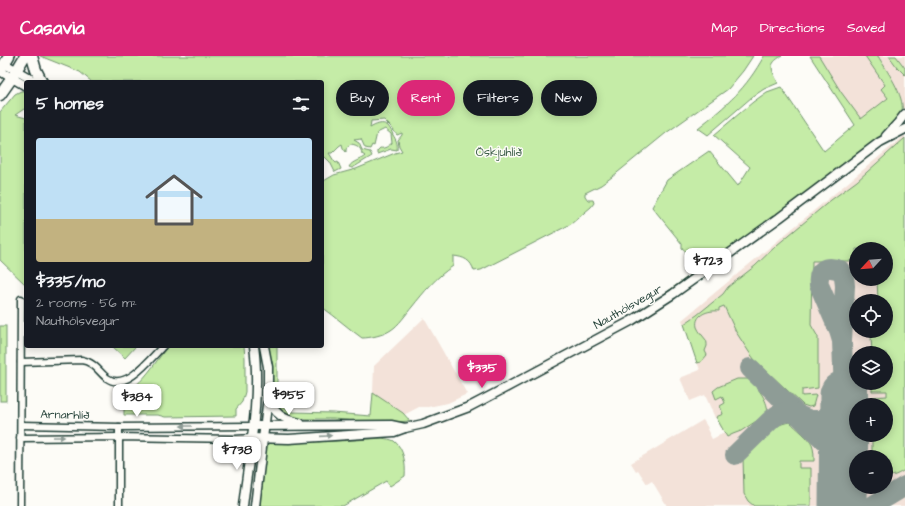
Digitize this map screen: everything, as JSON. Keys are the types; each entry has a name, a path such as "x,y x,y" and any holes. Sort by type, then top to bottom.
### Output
{"main road":[{"path":"0,95 25,56"},
{"path":"32,56 41,80"}],"street":[{"path":"3,64 24,84"},
{"path":"14,74 30,80"},
{"name":"Nauthólsvegur","path":"880,142 905,114"},
{"name":"Nauthólsvegur","path":"252,438 289,439 394,432 423,424 470,406 630,321 673,294 779,218 880,142 905,128"},
{"path":"20,506 21,299"},
{"path":"21,362 82,360 89,362 108,379 118,382 137,373 161,348"},
{"path":"243,506 256,394 257,377 254,348"},
{"path":"255,506 268,397 268,367 264,348"},
{"path":"268,397 273,408 281,416 289,420 313,426"},
{"name":"Arnarhlíð","path":"20,425 119,427 253,426"},
{"name":"Nauthólsvegur","path":"253,426 391,425 405,428"},
{"path":"119,427 119,506"},
{"name":"Arnarhlíð","path":"20,438 252,438"}],"shaded area":[{"path":"810,56 905,56 905,110 899,105 864,132"},
{"path":"905,136 905,506 667,506 652,481 647,484 638,470 636,471 631,463 703,420 712,439 724,433 715,418 705,395 690,401 680,378 700,370 682,320"},
{"path":"424,318 467,394 448,403 428,407 419,407 400,417 372,417 374,366"}],"green space":[{"name":"Öskjuhlíð","path":"40,56 753,56 728,89 666,133 601,185 585,193 588,200 593,200 594,203 571,224 481,270 474,271 469,262 460,257 453,256 453,266 431,285 394,328 381,335 362,338 324,309 324,181 334,175 356,169 402,151 398,140 402,133 397,135 384,120 371,121 370,128 381,124 388,126 396,142 397,150 391,149 377,154 377,151 380,148 385,148 392,143 391,134 385,129 377,133 374,146 372,145 370,149 365,148 361,139 354,140 359,143 362,150 370,152 372,156 352,168 349,167 350,165 365,156 362,154 360,148 351,144 348,146 346,152 342,144 332,153 329,153 336,163 338,162 341,169 335,172 330,162 324,157 324,80 90,80 80,72"},
{"path":"764,56 782,56 774,62 772,68 778,83 764,89 752,97 708,135 698,128 735,96 750,78"},
{"path":"810,56 819,56 841,92 861,119 888,98 881,89 885,85 865,56 878,56 890,75 901,98 902,112 898,119 878,139 805,194 662,299 656,300 697,270 687,260 686,252 682,248 682,244 652,207 667,180 709,151 738,186 750,167 714,135 753,102 767,92 781,87 824,151 855,125"},
{"path":"889,56 896,56 905,68 905,75 897,67"},
{"path":"24,91 24,109 15,115 24,117 24,283 0,260 0,112 15,94"},
{"path":"905,138 905,470 893,476 893,450 872,450 872,442 893,442 893,398 872,398 887,396 887,391 872,390 893,390 893,346 872,346 871,338 893,338 893,294 878,294 877,286 893,286 893,242 849,242 849,261 812,261 811,325 818,337 818,388 802,390 802,396 816,395 813,406 809,407 803,405 754,359 736,332 724,306 719,308 719,311 711,311 703,314 698,319 697,327 707,344 705,351 707,355 701,362 697,363 684,324 723,294 728,287 755,266 777,245 831,200 857,181"},
{"path":"0,326 6,326 6,401 0,401"},
{"path":"114,348 134,348 125,358"},
{"path":"167,348 244,348 245,392 242,402 236,409 236,416 165,417 158,415 124,415 124,389 136,385 149,372"},
{"path":"267,348 277,348 277,394 278,401 282,406 293,412 371,416 373,393 403,413 410,421 368,422 333,419 300,419 279,411 272,398"},
{"path":"737,379 751,379 765,400 767,405 767,414 741,431 727,437 716,417 723,414 720,406 725,403 722,396 716,399 713,391 718,387"},
{"path":"790,422 808,439 813,447 814,461 799,461 799,468 811,468 811,506 754,506 748,501 744,494 743,458 769,431 782,424"},
{"path":"382,438 393,440 397,444 402,452 405,462 405,476 390,486 386,481 343,506 260,506 263,449 273,441 301,442"}],"taxiway":[{"path":"735,455 777,415 786,412 793,413 810,420 819,420 832,415 839,407 844,395 842,341 845,286 844,276 840,270 827,268 819,275 819,285 842,341"},
{"path":"750,368 834,450 842,467 844,478 842,506"},
{"path":"872,506 905,486"}],"runway":[{"path":"843,506 844,395"}]}
